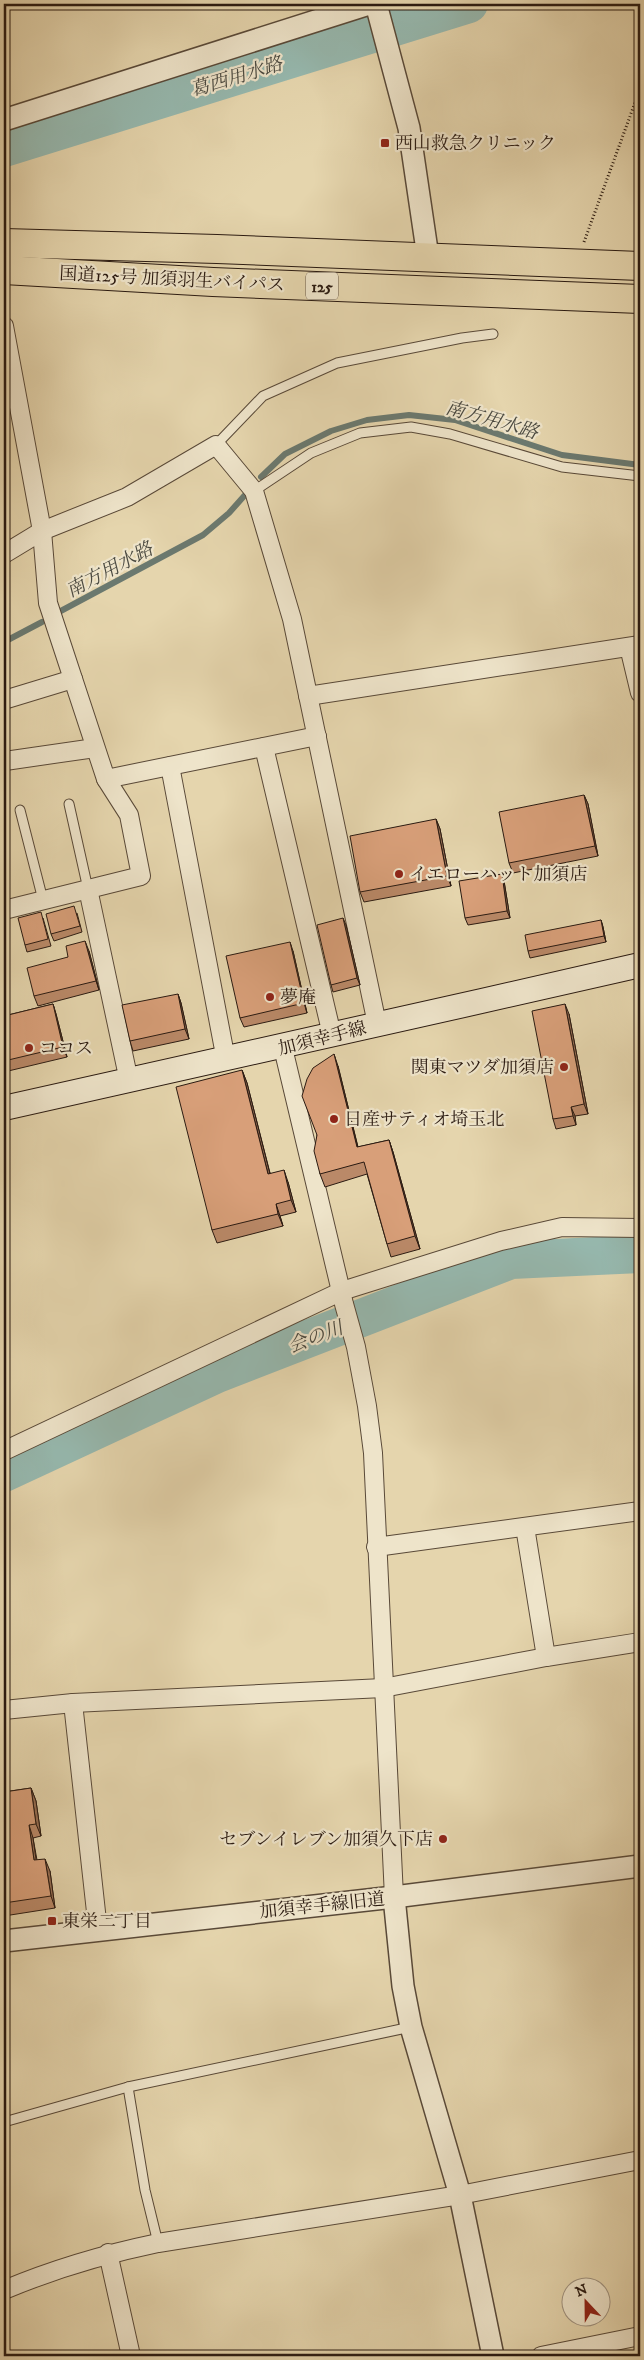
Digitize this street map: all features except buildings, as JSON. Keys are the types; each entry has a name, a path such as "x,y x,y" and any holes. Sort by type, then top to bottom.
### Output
{"highway":[{"name":"国道125号 加須羽生バイパス","path":"4,243 640,266"},
{"name":"国道125号 加須羽生バイパス","path":"4,270 213,282 640,299"}],"main road":[{"name":"加須幸手線","path":"4,1108 282,1048 377,1024 640,965"}],"street":[{"path":"4,120 374,7 391,56 409,128 428,257"},
{"path":"4,326 42,531 48,603 106,780 129,815 140,876 4,910"},
{"path":"4,554 42,531 127,497 216,445 254,491 292,619 377,1024"},
{"path":"308,696 635,646 640,693"},
{"path":"4,700 73,679"},
{"path":"106,780 317,736"},
{"path":"264,747 332,1035"},
{"path":"4,758 5,761 95,748"},
{"path":"170,766 226,1060"},
{"path":"88,889 129,1081"},
{"path":"282,1048 356,1347 367,1406 373,1453 394,1897 403,1986 411,2026 460,2195 493,2356"},
{"path":"4,1451 343,1297 501,1241 562,1227 640,1228"},
{"path":"376,1548 640,1511"},
{"path":"525,1527 546,1657"},
{"path":"4,1710 73,1704 383,1688 546,1657 640,1642"},
{"path":"73,1704 98,1930"},
{"name":"加須幸手線旧道","path":"4,1941 394,1897 640,1866"},
{"path":"4,2290 38,2276 108,2254 158,2243 460,2195 640,2160"},
{"path":"108,2254 131,2356"},
{"path":"541,2356 640,2336"}],"lane":[{"path":"216,445 263,396 337,363 493,334"},
{"path":"254,491 311,453 360,433 411,427 450,434 562,467 640,476"},
{"path":"69,804 88,889"},
{"path":"20,810 43,900"},
{"path":"4,2122 128,2087 411,2026"},
{"path":"128,2087 145,2190 158,2243"}],"path":[{"path":"576,264 640,89"}],"waterway":[{"name":"葛西用水路","path":"4,148 469,4"},
{"name":"南方用水路","path":"261,477 285,454 331,431 367,420 409,415 455,420 562,455 640,465"},
{"name":"南方用水路","path":"57,613 203,535 229,513 245,495"},
{"name":"南方用水路","path":"4,642 42,622"},
{"name":"会の川","path":"4,1473 217,1374 511,1260 640,1254"}],"place":[{"name":"西山救急クリニック","path":"385,143"},
{"name":"イエローハット加須店","path":"399,874"},
{"name":"夢庵","path":"270,997"},
{"name":"ココス","path":"29,1048"},
{"name":"関東マツダ加須店","path":"564,1067"},
{"name":"日産サティオ埼玉北","path":"334,1119"},
{"name":"セブンイレブン加須久下店","path":"443,1839"},
{"name":"東栄二丁目","path":"52,1921"}]}
